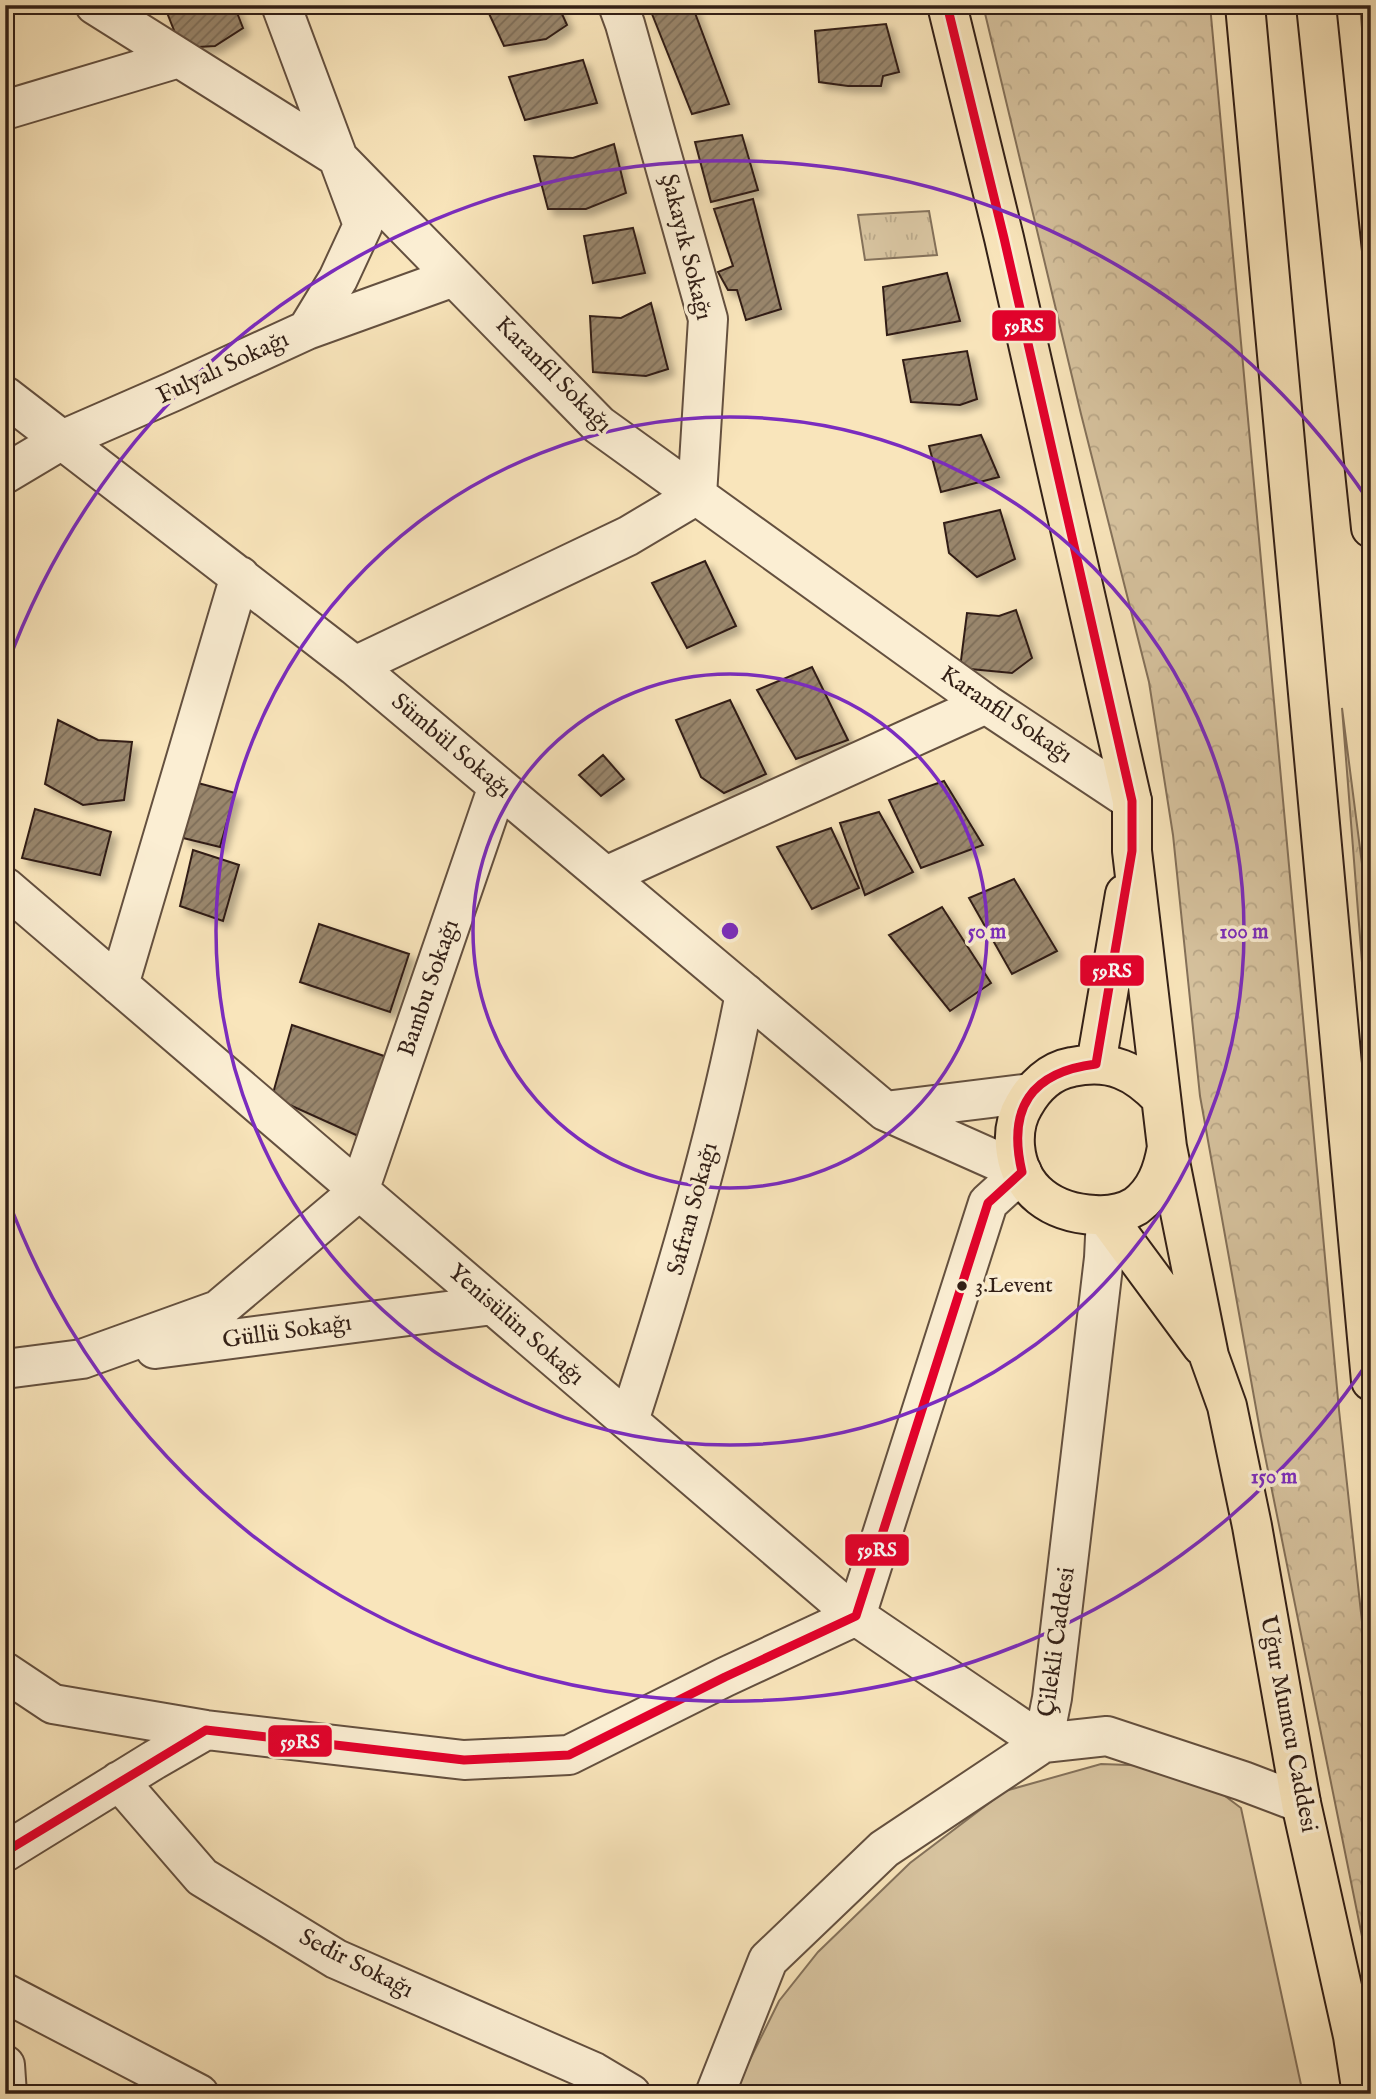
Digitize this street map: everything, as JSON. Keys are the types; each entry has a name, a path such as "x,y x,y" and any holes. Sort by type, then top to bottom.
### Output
{"main road":[{"path":"947,5 1004,238 1132,801 1132,850 1167,1147 1164,1166 1149,1193 1123,1213 1106,1216 1077,1214 1060,1209 1043,1199 1022,1172 1017,1158 1016,1125 1020,1111 1031,1093 1053,1074 1067,1068 1096,1064 1114,1065 1144,1080 1161,1098"},
{"path":"1245,5 1371,1381"},
{"path":"1316,5 1371,528"},
{"path":"1096,1064 1132,850"},
{"name":"Uğur Mumcu Caddesi","path":"1167,1147 1209,1356 1230,1419 1252,1526 1301,1803 1353,2036 1362,2094"},
{"name":"Uğur Mumcu Caddesi","path":"1106,1216 1209,1356"}],"street":[{"name":"Karanfil Sokağı","path":"94,5 337,157 599,425 986,704 1132,801"},
{"name":"Fulyalı Sokağı","path":"5,474 62,440 307,330 338,279 363,225 281,5"},
{"name":"Şakayık Sokağı","path":"618,5 708,319 696,495"},
{"path":"5,110 179,58"},
{"path":"307,330 454,277"},
{"name":"Sümbül Sokağı","path":"5,396 355,666 885,1111 1022,1172"},
{"path":"355,666 628,536 696,495"},
{"path":"119,985 240,576"},
{"path":"606,876 986,704"},
{"name":"Bambu Sokağı","path":"359,1191 498,786"},
{"name":"Yenisülün Sokağı","path":"5,887 856,1616 1043,1743"},
{"name":"Safran Sokağı","path":"629,1422 668,1301 707,1159 745,993"},
{"path":"885,1111 1031,1093"},
{"path":"5,1672 53,1704 206,1730 464,1760 569,1755 725,1677 856,1616 988,1203 1022,1172"},
{"name":"Güllü Sokağı","path":"82,1359 218,1310 359,1191"},
{"name":"Çilekli Caddesi","path":"715,2094 768,1960 884,1849 1043,1743 1052,1698 1104,1258 1106,1216"},
{"name":"Güllü Sokağı","path":"5,1369 493,1305"},
{"path":"5,1852 206,1730"},
{"path":"1043,1743 1107,1735 1301,1803"},
{"name":"Sedir Sokağı","path":"118,1781 202,1877 336,1959 594,2072 631,2094"},
{"path":"5,1993 199,2094"},
{"path":"5,2065 6,2094"}],"green space":[{"path":"983,5 1210,5 1339,1410 1371,1705 1371,1981 1261,1436 1200,1096 1173,835 1149,682 1081,414"},
{"path":"1360,5 1371,5 1371,133"},
{"path":"929,211 937,255 865,260 858,215"},
{"path":"1342,708 1371,934 1371,1077"},
{"path":"1101,1764 1156,1766 1217,1790 1241,1808 1303,2094 733,2094 779,2001 818,1952 910,1863 1005,1791"}],"building":[{"path":"164,5 234,5 243,28 215,46 181,48"},
{"path":"485,5 558,5 567,25 546,39 504,46"},
{"path":"663,5 692,5 729,104 692,114 650,9"},
{"path":"886,24 899,72 883,76 881,86 848,86 819,82 815,31"},
{"path":"583,60 597,103 525,120 509,77"},
{"path":"742,135 758,190 711,202 695,142"},
{"path":"614,144 626,193 586,209 548,209 534,156 573,158"},
{"path":"753,199 781,309 746,320 737,290 728,290 718,272 733,266 714,209"},
{"path":"633,228 645,273 593,283 584,236"},
{"path":"947,273 960,321 887,335 883,287"},
{"path":"651,303 668,369 646,376 593,372 590,316 621,318"},
{"path":"967,351 977,399 960,405 911,402 903,360"},
{"path":"981,435 999,477 941,492 929,446"},
{"path":"1000,510 1015,559 977,577 949,553 944,523"},
{"path":"705,561 736,626 687,648 652,583"},
{"path":"1016,610 1032,658 1012,673 960,668 967,613 999,616"},
{"path":"812,667 848,740 796,759 757,690"},
{"path":"730,700 766,774 724,793 701,777 676,720"},
{"path":"58,720 98,740 132,742 124,800 83,805 45,784"},
{"path":"603,755 624,779 601,796 579,775"},
{"path":"944,781 983,845 921,868 889,800"},
{"path":"198,783 235,793 220,847 183,838"},
{"path":"35,809 111,832 100,875 22,858"},
{"path":"879,812 913,872 865,895 840,823"},
{"path":"831,828 859,888 812,909 777,847"},
{"path":"193,850 239,865 223,921 180,906"},
{"path":"1014,879 1057,951 1012,974 969,898"},
{"path":"942,907 991,983 950,1011 889,935"},
{"path":"319,924 409,954 390,1012 300,982"},
{"path":"292,1025 387,1057 365,1139 272,1097"}],"transit line":[{"name":"59RS","path":"5,1852 206,1730 464,1760 569,1755 725,1677 856,1616 988,1203 1022,1172 1018,1149 1018,1129 1022,1112 1029,1097 1055,1075 1096,1064 1132,851 1132,801 1004,238 947,5"}],"place":[{"name":"3.Levent","path":"962,1286"}]}
